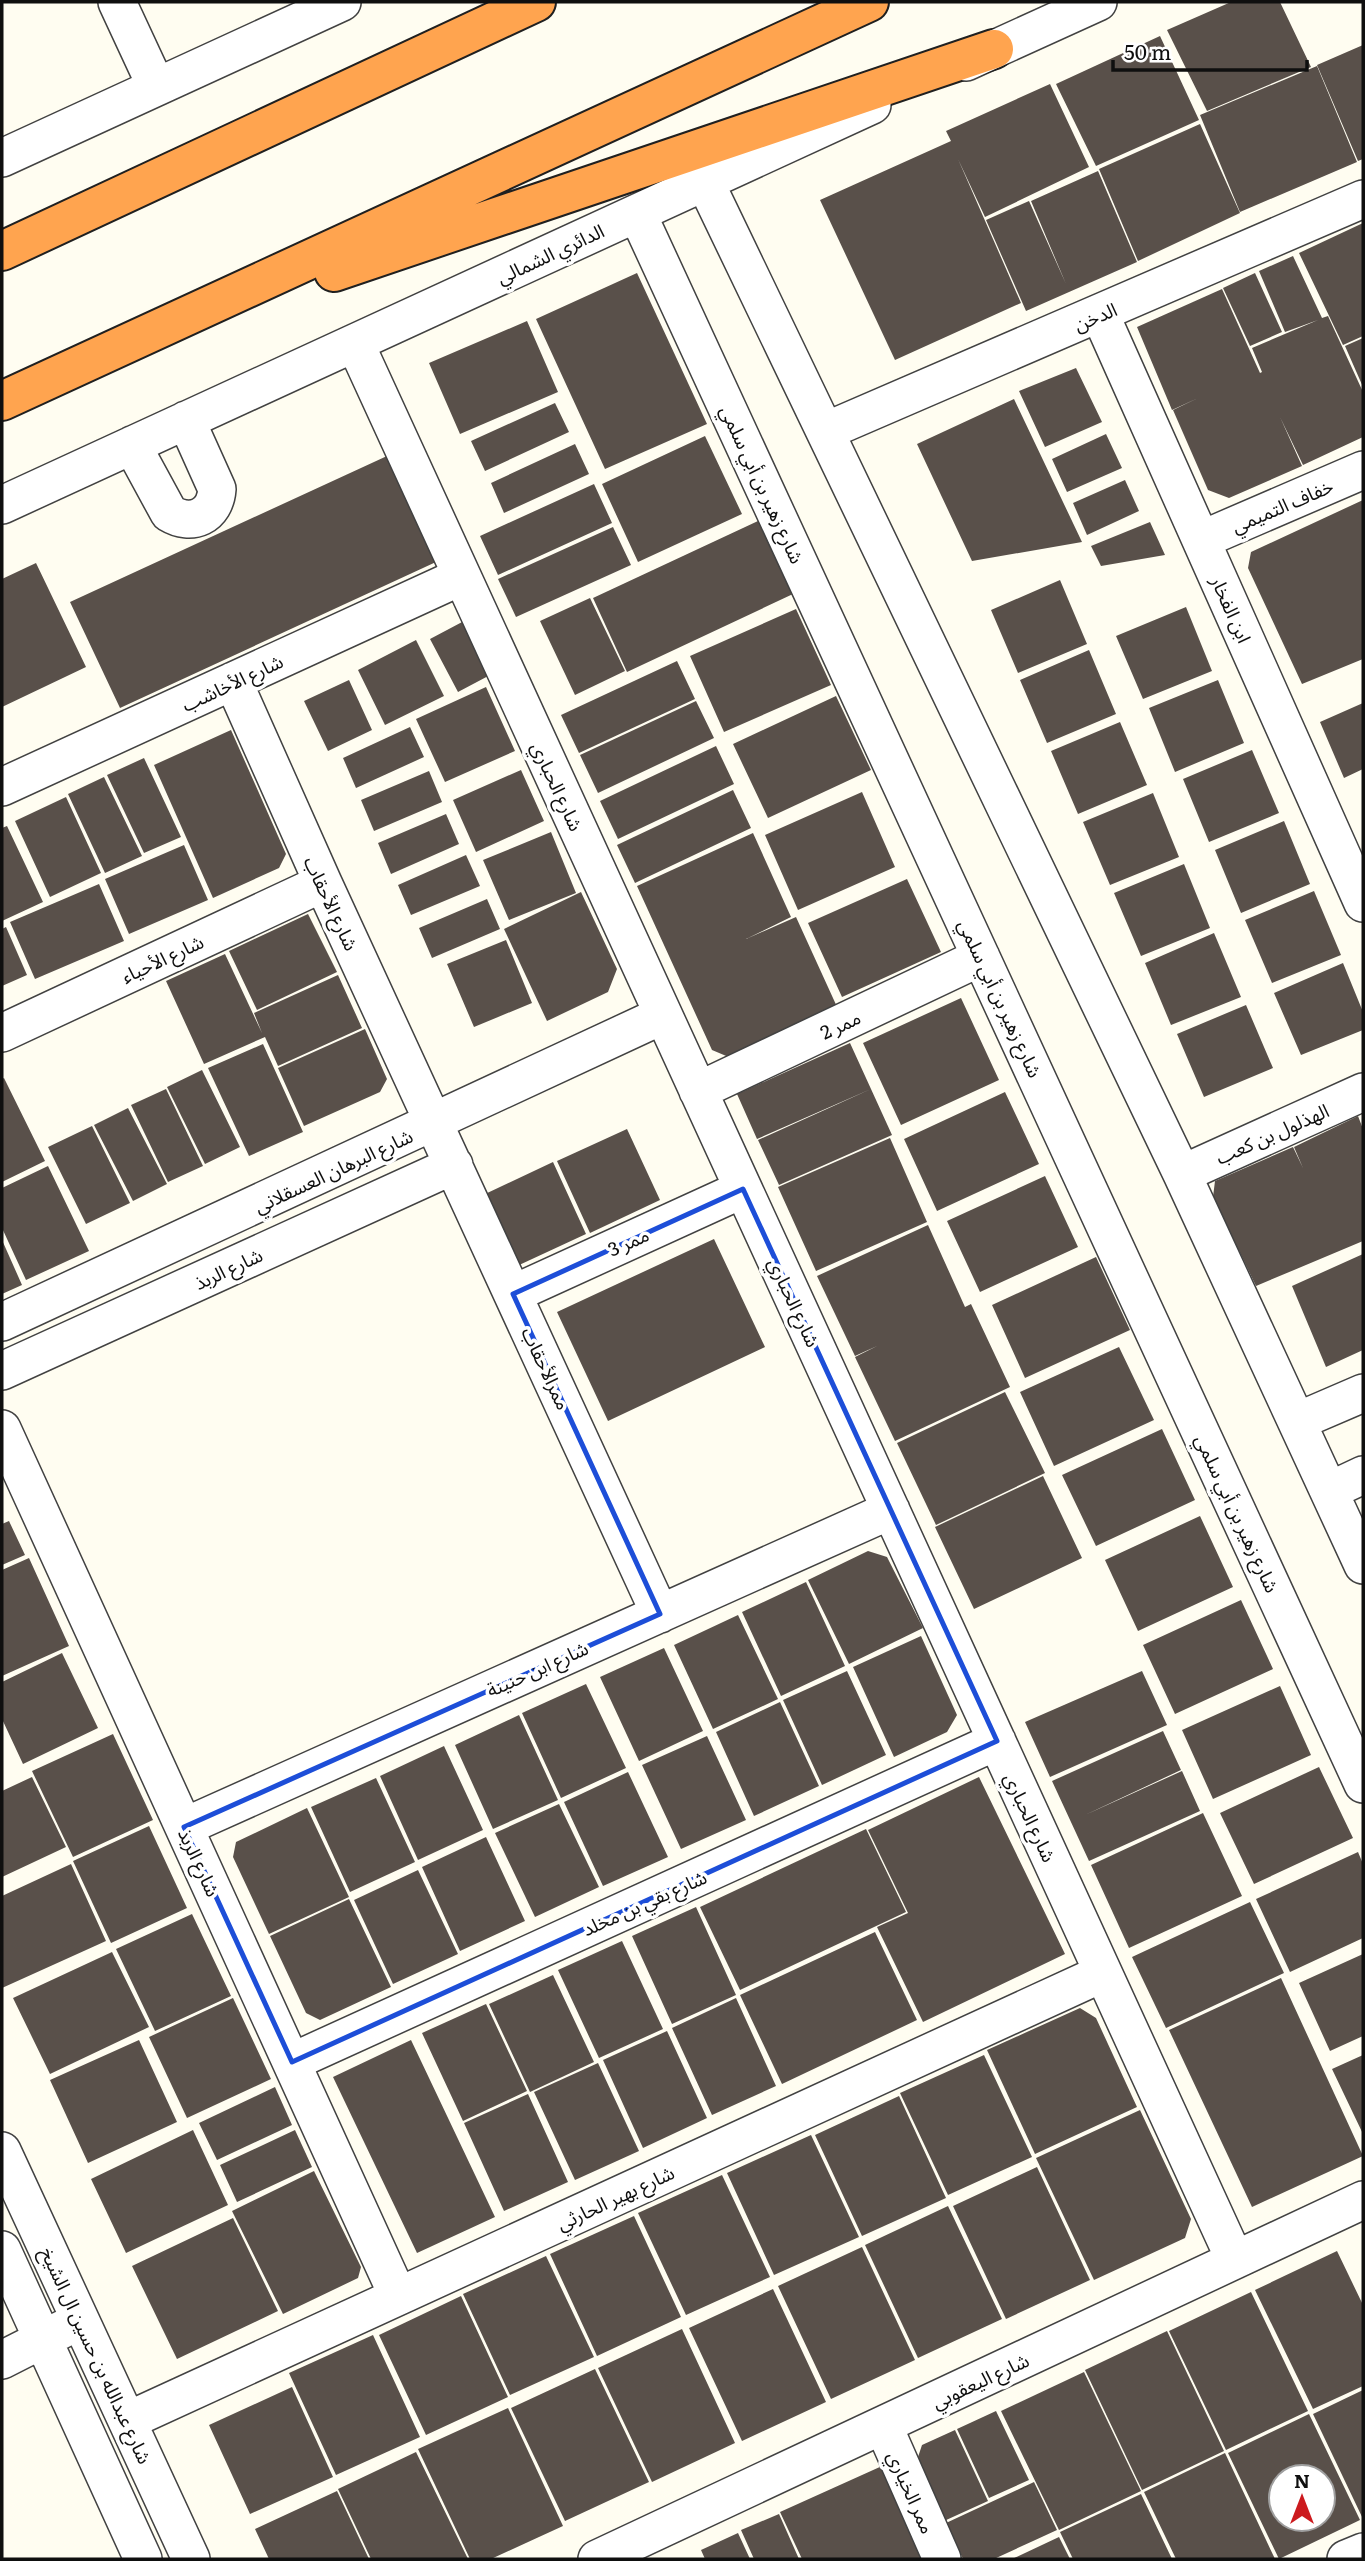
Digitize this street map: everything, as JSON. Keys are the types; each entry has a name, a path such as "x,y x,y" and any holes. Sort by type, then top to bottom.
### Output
{"highway":[{"path":"410,60 508,2"},
{"path":"2,251 536,2"},
{"path":"2,401 869,2"},
{"path":"146,335 994,49"}],"street":[{"path":"117,2 156,86"},
{"path":"2,158 342,2"},
{"name":"الدائري الشمالي","path":"2,505 1098,2"},
{"path":"705,182 1182,1174 1363,1565"},
{"name":"الدخن","path":"825,431 1363,199"},
{"name":"شارع زهير بن أبي سلمي","path":"638,213 1363,1784"},
{"name":"ابن الفخار","path":"1100,314 1363,903"},
{"name":"شارع الحباري","path":"355,343 1235,2260"},
{"path":"132,445 170,513 190,520 211,511 216,501 217,489 186,420"},
{"name":"خفاف التميمي","path":"1201,540 1363,470"},
{"name":"شارع الأخاشب","path":"2,788 462,576"},
{"name":"شارع الأحقاب","path":"233,681 323,883 435,1122"},
{"name":"شارع الأحياء","path":"2,1033 323,883"},
{"name":"ممر 2","path":"698,1091 981,957"},
{"name":"شارع البرهان العسقلاني","path":"2,1322 663,1015"},
{"name":"الهذلول بن كعب","path":"1182,1174 1363,1092"},
{"name":"ممرالأحقاب","path":"435,1122 660,1614"},
{"name":"شارع الربذ","path":"2,1371 454,1165"},
{"name":"ممر 3","path":"513,1294 743,1189"},
{"path":"1298,1421 1363,1392"},
{"name":"شارع الربذ","path":"2,1429 398,2296"},
{"path":"1329,1491 1363,1475"},
{"name":"شارع ابن حنينة","path":"184,1827 891,1510"},
{"name":"شارع بقي بن مخلد","path":"292,2063 997,1741"},
{"name":"شارع بهير الحارثي","path":"127,2421 1103,1973"},
{"name":"شارع عبدالله بن حسين ال الشيخ","path":"2,2151 191,2559"},
{"name":"شارع اليعقوبي","path":"597,2559 1363,2200"},
{"path":"2,2250 13,2304 43,2340 143,2559"},
{"path":"13,2304 60,2277"},
{"path":"2,2360 80,2319"},
{"name":"ممر الخياري","path":"883,2425 942,2559"},
{"path":"1346,2559 1363,2552"}],"highlighted area":[{"path":"743,1189 997,1741 292,2062 184,1827 660,1614 513,1294"}],"building":[{"path":"1231,2 1280,2 1311,67 1207,111 1167,30"},
{"path":"1160,36 1199,120 1096,166 1056,84"},
{"path":"1363,45 1363,159 1358,161 1317,65"},
{"path":"1317,66 1357,162 1240,212 1200,115"},
{"path":"1050,84 1089,167 985,217 958,159 1021,303 895,360 820,200 951,141 946,131"},
{"path":"1200,124 1240,213 1138,261 1099,169"},
{"path":"1098,171 1137,262 1026,311 986,220 1029,201 1066,284 1031,201"},
{"path":"1363,223 1363,336 1343,345 1299,253"},
{"path":"1293,256 1322,318 1328,316 1363,392 1363,437 1303,465 1280,417 1302,466 1229,498 1208,490 1173,410 1198,398 1172,410 1137,327 1222,289 1260,373 1262,372 1252,348 1318,320 1285,332 1259,271"},
{"path":"637,273 707,424 605,469 536,319"},
{"path":"1255,273 1282,332 1250,346 1223,288"},
{"path":"527,321 558,392 460,434 429,363"},
{"path":"1363,338 1363,387 1345,346"},
{"path":"1076,368 1102,422 1045,447 1019,391"},
{"path":"1014,399 1082,542 972,561 917,444"},
{"path":"555,403 569,432 485,471 471,441"},
{"path":"1106,434 1122,468 1067,492 1052,459"},
{"path":"705,436 742,514 638,562 602,484"},
{"path":"575,444 589,474 504,513 491,483"},
{"path":"387,456 436,562 120,708 70,602"},
{"path":"1125,480 1139,511 1087,535 1073,503"},
{"path":"594,484 612,523 498,575 480,536"},
{"path":"1363,500 1363,659 1302,684 1248,568 1251,552"},
{"path":"758,521 793,594 627,672 593,598"},
{"path":"1150,522 1165,555 1101,566 1091,546"},
{"path":"613,527 631,565 516,617 498,579"},
{"path":"36,563 86,667 2,707 2,579"},
{"path":"1060,580 1087,644 1018,673 991,610"},
{"path":"590,598 625,671 575,695 540,621"},
{"path":"1186,607 1212,671 1143,699 1116,636"},
{"path":"796,609 831,685 724,732 690,656"},
{"path":"464,621 492,674 458,692 430,639"},
{"path":"416,640 444,696 385,725 358,670"},
{"path":"1089,650 1116,714 1047,743 1020,680"},
{"path":"677,661 695,699 579,753 561,715"},
{"path":"349,680 372,730 328,751 304,701"},
{"path":"1218,680 1244,743 1175,772 1149,708"},
{"path":"486,687 515,751 445,782 416,719"},
{"path":"836,696 871,770 768,818 733,744"},
{"path":"696,701 714,738 598,793 580,755"},
{"path":"1363,703 1363,769 1344,778 1320,722"},
{"path":"1120,722 1147,785 1078,814 1051,751"},
{"path":"410,727 424,757 356,788 343,758"},
{"path":"231,730 286,854 279,868 213,898 154,765"},
{"path":"716,746 734,784 618,839 600,801"},
{"path":"1252,750 1279,813 1209,842 1183,779"},
{"path":"144,758 181,837 144,853 107,775"},
{"path":"521,770 544,821 476,852 453,800"},
{"path":"429,771 442,802 374,831 361,800"},
{"path":"104,777 142,856 105,873 68,794"},
{"path":"733,790 751,828 635,883 617,845"},
{"path":"862,792 895,867 798,910 765,835"},
{"path":"1153,793 1179,857 1110,885 1083,822"},
{"path":"66,797 101,873 50,897 15,821"},
{"path":"446,814 459,844 391,874 378,843"},
{"path":"1284,821 1310,884 1241,913 1215,850"},
{"path":"7,826 43,902 2,921 2,828"},
{"path":"551,832 576,893 509,920 483,860"},
{"path":"753,833 791,917 746,939 796,917 838,1009 731,1058 712,1050 637,886"},
{"path":"184,845 208,900 129,934 105,879"},
{"path":"466,855 480,886 411,915 398,885"},
{"path":"1184,864 1210,928 1141,956 1114,893"},
{"path":"907,879 941,952 842,997 808,923"},
{"path":"99,884 124,941 35,979 10,922"},
{"path":"1314,891 1341,955 1272,983 1245,920"},
{"path":"581,892 617,969 608,992 547,1021 504,929"},
{"path":"487,899 500,929 432,958 419,928"},
{"path":"308,914 337,972 257,1010 229,951"},
{"path":"6,927 27,975 2,986 2,929"},
{"path":"1214,933 1241,997 1171,1025 1145,963"},
{"path":"506,940 532,1003 474,1027 447,964"},
{"path":"225,954 262,1033 254,1013 338,975 362,1028 278,1066 265,1037 204,1064 166,981"},
{"path":"1343,963 1363,1012 1363,1030 1301,1055 1274,993"},
{"path":"961,998 999,1080 901,1125 863,1043"},
{"path":"1246,1005 1273,1068 1204,1097 1177,1034"},
{"path":"365,1029 387,1079 380,1092 304,1126 278,1068"},
{"path":"850,1043 871,1089 757,1139 737,1094"},
{"path":"263,1044 303,1132 249,1156 208,1068"},
{"path":"202,1070 240,1147 205,1164 167,1087"},
{"path":"4,1078 45,1161 2,1182 2,1079"},
{"path":"166,1089 203,1166 168,1182 131,1105"},
{"path":"871,1089 892,1135 779,1185 758,1140"},
{"path":"1005,1092 1039,1164 937,1211 904,1139"},
{"path":"128,1108 167,1184 133,1201 94,1125"},
{"path":"1358,1116 1363,1129 1363,1241 1256,1286 1213,1197 1215,1181 1293,1147 1303,1168 1294,1147"},
{"path":"92,1126 130,1203 86,1224 48,1147"},
{"path":"627,1129 660,1200 590,1233 557,1161"},
{"path":"890,1138 927,1222 816,1271 778,1187"},
{"path":"553,1162 586,1234 517,1266 483,1195"},
{"path":"48,1166 89,1251 26,1280 2,1228 2,1188"},
{"path":"1045,1176 1078,1247 980,1292 947,1221"},
{"path":"928,1225 965,1307 971,1304 1010,1387 895,1441 855,1357 877,1346 855,1356 817,1276"},
{"path":"714,1239 765,1347 608,1421 557,1312"},
{"path":"2,1240 22,1285 2,1294"},
{"path":"1363,1254 1363,1350 1326,1367 1292,1286"},
{"path":"1096,1257 1130,1330 1025,1378 992,1305"},
{"path":"1119,1347 1154,1420 1054,1466 1020,1392"},
{"path":"1005,1392 1045,1473 936,1525 897,1443"},
{"path":"1162,1429 1195,1500 1096,1546 1062,1475"},
{"path":"1043,1476 1082,1558 974,1609 935,1527"},
{"path":"1200,1516 1233,1587 1138,1631 1105,1560"},
{"path":"9,1521 25,1555 2,1565 2,1524"},
{"path":"868,1551 887,1557 923,1628 849,1664 808,1580"},
{"path":"29,1558 69,1646 2,1676 2,1570"},
{"path":"806,1582 845,1666 781,1696 742,1612"},
{"path":"1241,1600 1273,1669 1175,1714 1143,1645"},
{"path":"738,1615 778,1699 713,1729 674,1645"},
{"path":"921,1636 957,1715 947,1732 894,1757 853,1667"},
{"path":"664,1648 703,1731 639,1761 600,1677"},
{"path":"62,1653 98,1728 23,1764 2,1719 2,1682"},
{"path":"847,1671 886,1755 822,1785 783,1700"},
{"path":"1142,1671 1167,1725 1050,1777 1025,1722"},
{"path":"586,1684 626,1768 561,1798 522,1713"},
{"path":"1280,1686 1311,1755 1213,1799 1182,1730"},
{"path":"780,1702 819,1786 754,1816 716,1732"},
{"path":"519,1715 558,1800 493,1829 455,1745"},
{"path":"1163,1731 1181,1770 1085,1815 1182,1771 1200,1811 1089,1861 1052,1781"},
{"path":"113,1734 153,1820 73,1857 32,1771"},
{"path":"707,1736 746,1820 681,1849 642,1765"},
{"path":"444,1746 483,1830 418,1860 380,1776"},
{"path":"1319,1767 1353,1838 1254,1884 1220,1813"},
{"path":"628,1772 668,1857 603,1886 564,1802"},
{"path":"32,1777 66,1847 2,1877 2,1791"},
{"path":"979,1777 1065,1954 923,2022 877,1927 908,1913 868,1830"},
{"path":"376,1778 415,1862 350,1892 311,1807"},
{"path":"559,1804 599,1887 535,1917 495,1833"},
{"path":"307,1808 349,1897 269,1934 233,1857 236,1842"},
{"path":"1203,1813 1242,1896 1129,1948 1091,1865"},
{"path":"149,1826 187,1908 111,1943 73,1861"},
{"path":"866,1829 906,1912 740,1990 700,1907"},
{"path":"486,1837 525,1921 460,1951 422,1867"},
{"path":"1358,1852 1363,1864 1363,1938 1290,1972 1256,1899"},
{"path":"71,1864 106,1941 2,1988 2,1896"},
{"path":"418,1870 458,1954 393,1984 354,1900"},
{"path":"349,1899 391,1987 320,2020 306,2013 270,1936"},
{"path":"1250,1902 1284,1973 1166,2028 1132,1957"},
{"path":"696,1907 736,1995 672,2024 632,1936"},
{"path":"192,1914 231,1996 155,2031 116,1949"},
{"path":"875,1932 917,2020 782,2084 740,1995"},
{"path":"622,1941 663,2029 599,2058 558,1970"},
{"path":"112,1952 149,2027 50,2074 13,1998"},
{"path":"1363,1954 1363,2036 1330,2051 1299,1983"},
{"path":"553,1975 594,2062 530,2092 489,2004"},
{"path":"1281,1978 1363,2156 1252,2207 1169,2030"},
{"path":"233,1998 271,2079 187,2118 149,2037"},
{"path":"736,1998 776,2086 712,2115 672,2028"},
{"path":"486,2004 527,2091 463,2121 422,2033"},
{"path":"1080,2008 1096,2018 1137,2107 1035,2154 987,2050"},
{"path":"667,2031 707,2118 643,2148 603,2060"},
{"path":"139,2040 177,2122 88,2163 50,2080"},
{"path":"411,2040 495,2217 417,2253 333,2077"},
{"path":"984,2055 1032,2157 948,2195 900,2093"},
{"path":"1363,2055 1363,2134 1332,2069"},
{"path":"598,2063 639,2151 575,2180 534,2092"},
{"path":"275,2087 292,2125 217,2160 199,2123"},
{"path":"528,2094 568,2182 504,2211 464,2123"},
{"path":"899,2096 946,2198 862,2236 815,2135"},
{"path":"1140,2110 1191,2219 1185,2238 1094,2280 1036,2158"},
{"path":"193,2130 228,2205 126,2253 91,2179"},
{"path":"295,2130 312,2167 237,2202 220,2165"},
{"path":"811,2135 859,2237 774,2275 727,2173"},
{"path":"1037,2167 1090,2280 1006,2319 953,2206"},
{"path":"314,2171 361,2267 358,2278 283,2314 232,2211"},
{"path":"722,2175 770,2277 686,2315 638,2213"},
{"path":"948,2206 1002,2319 918,2358 865,2245"},
{"path":"634,2216 681,2317 597,2356 550,2254"},
{"path":"233,2218 278,2311 177,2359 132,2266"},
{"path":"862,2247 915,2360 831,2399 778,2286"},
{"path":"1337,2251 1363,2305 1363,2386 1313,2409 1255,2290"},
{"path":"546,2256 594,2357 510,2395 463,2294"},
{"path":"773,2289 826,2402 742,2441 689,2328"},
{"path":"1251,2292 1308,2411 1226,2450 1169,2331"},
{"path":"461,2296 508,2397 426,2435 379,2335"},
{"path":"682,2329 735,2443 652,2482 598,2368"},
{"path":"1167,2331 1224,2451 1142,2490 1085,2370"},
{"path":"373,2335 420,2437 336,2475 289,2373"},
{"path":"595,2369 649,2482 565,2521 511,2408"},
{"path":"1084,2372 1141,2491 1059,2530 1001,2411"},
{"path":"292,2387 333,2477 250,2514 209,2425"},
{"path":"1363,2390 1363,2519 1337,2463 1313,2414"},
{"path":"508,2408 563,2526 491,2559 470,2559 418,2449"},
{"path":"996,2411 1029,2480 989,2498 957,2429"},
{"path":"1309,2414 1333,2463 1267,2463 1267,2533 1333,2533 1279,2559 1228,2453"},
{"path":"955,2430 988,2501 944,2521 917,2460 922,2445"},
{"path":"416,2452 468,2559 371,2559 338,2489"},
{"path":"1225,2453 1275,2559 1176,2559 1144,2492"},
{"path":"882,2466 924,2559 802,2559 780,2512"},
{"path":"1337,2472 1360,2520 1337,2531"},
{"path":"1034,2482 1057,2530 994,2559 963,2559 946,2523"},
{"path":"337,2491 369,2559 269,2559 255,2529"},
{"path":"1141,2494 1172,2559 1073,2559 1060,2532"},
{"path":"779,2514 799,2559 754,2559 741,2530"},
{"path":"738,2533 750,2559 705,2559 701,2550"},
{"path":"1059,2537 1070,2559 1012,2559"}]}
